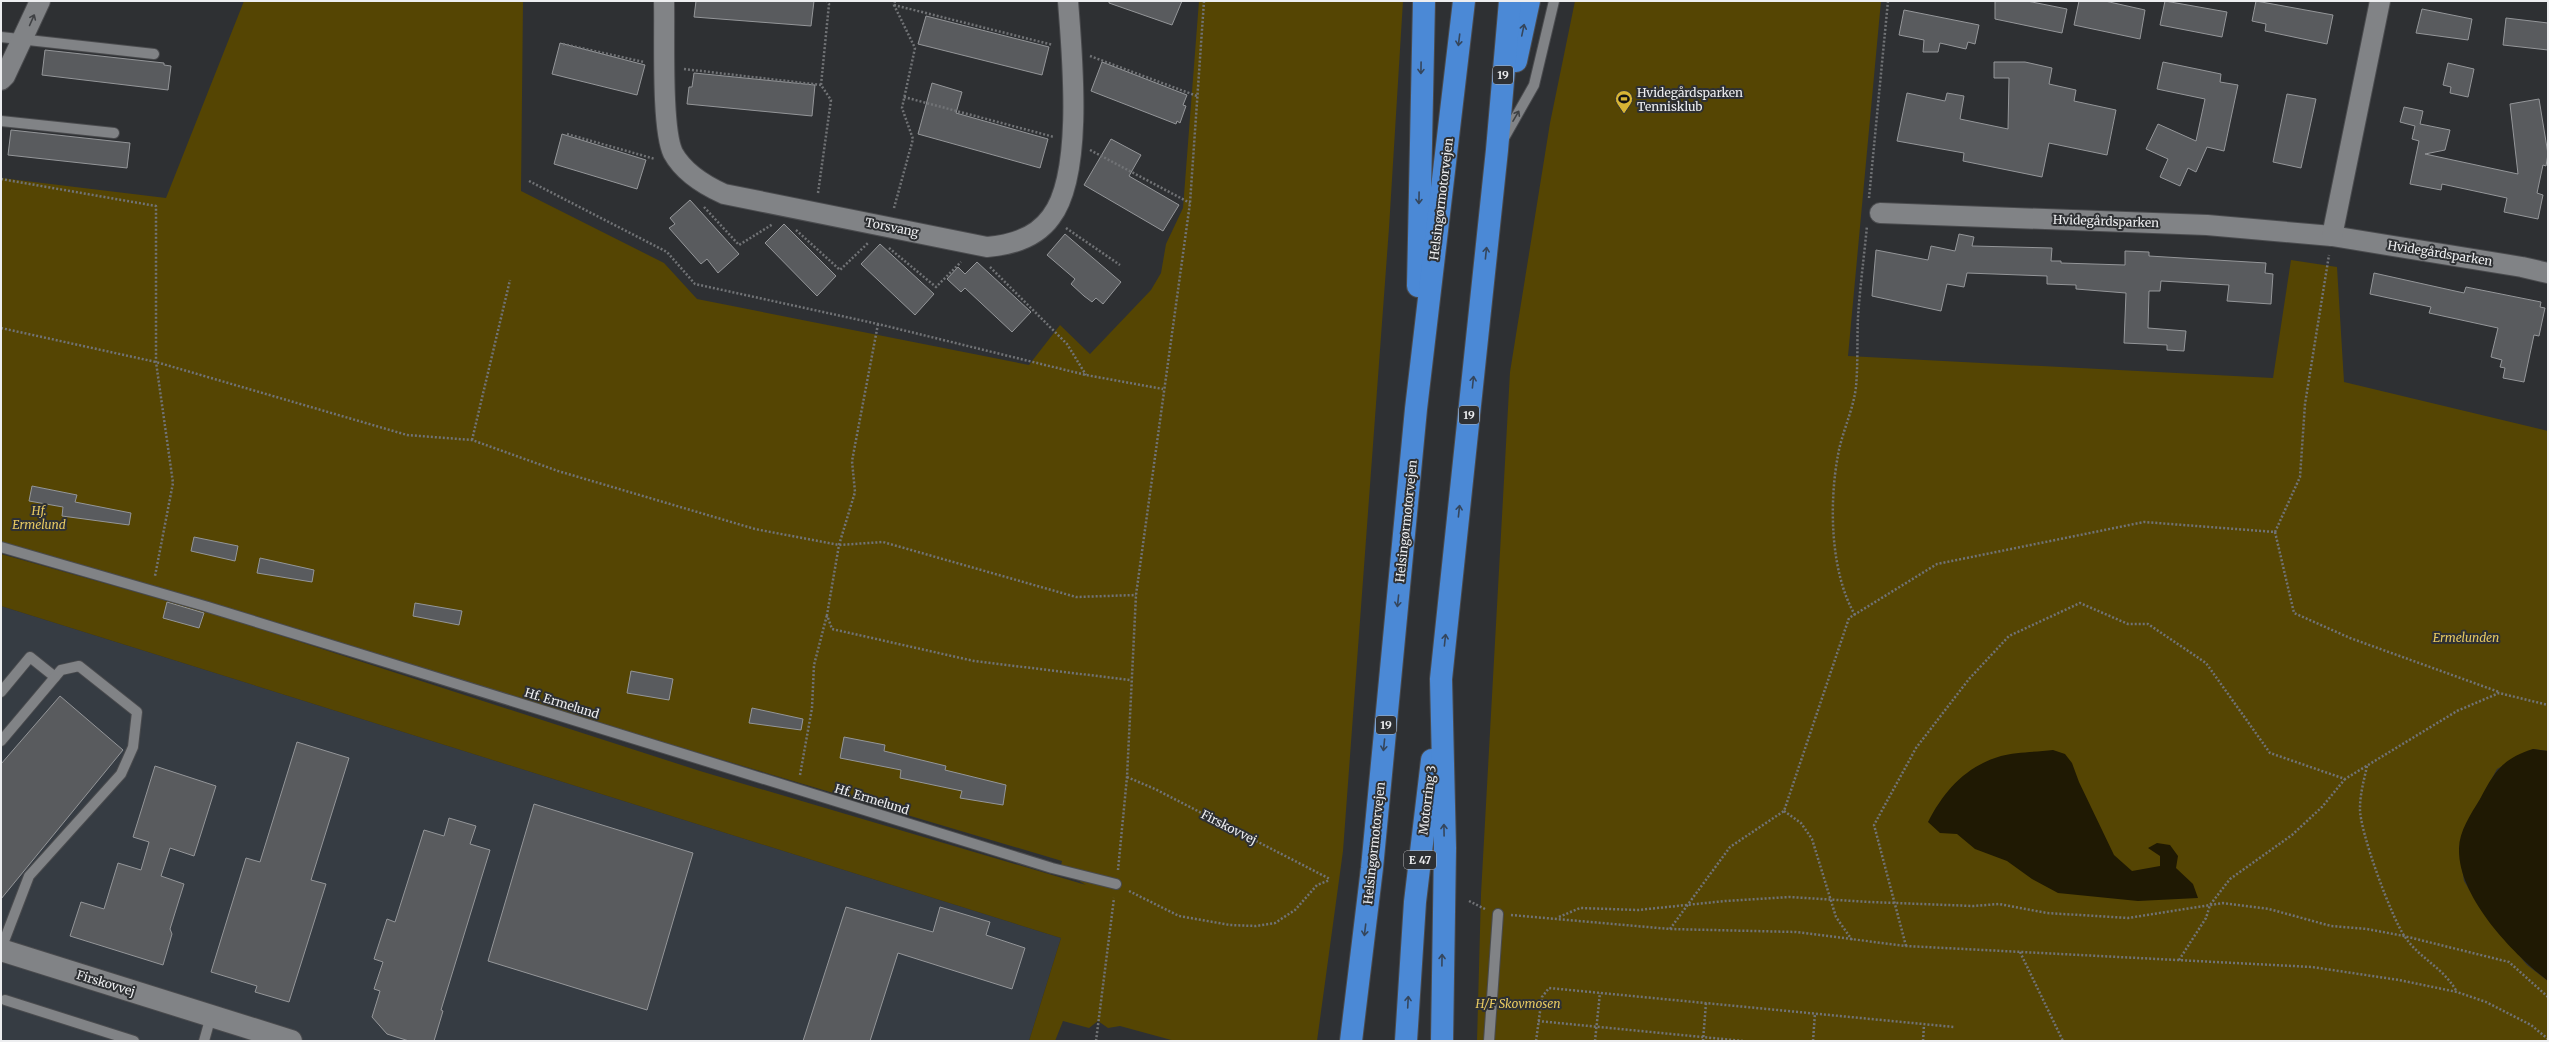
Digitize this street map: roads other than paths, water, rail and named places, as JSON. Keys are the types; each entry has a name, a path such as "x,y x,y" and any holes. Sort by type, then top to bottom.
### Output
{"highway":[{"path":"1416,409 1424,1"},
{"name":"Helsingørmotorvejen","path":"1351,1041 1372,868 1416,409 1464,1"},
{"name":"19","path":"1442,1041 1444,848 1441,679 1497,150 1510,1"},
{"path":"1497,150 1529,1"},
{"name":"Motorring 3","path":"1406,1041 1414,902 1441,679"}],"street":[{"path":"1,80 23,40 40,1"},
{"name":"Torsvang","path":"664,1 667,128 673,152 685,168 702,184 724,194 784,212 815,212 882,229 987,247 1010,245 1032,235 1051,217 1062,197 1072,141 1072,50 1068,1"},
{"path":"2332,236 2380,1"},
{"name":"Hvidegårdsparken","path":"1872,213 2207,225 2332,236 2522,267 2548,273"},
{"name":"Firskovvej","path":"1,950 291,1041"}],"lane":[{"path":"1497,150 1534,85 1554,1"},
{"path":"1,37 154,54"},
{"path":"1,121 114,134"},
{"name":"Hf. Ermelund","path":"1,547 152,591 1052,868 1116,884"},
{"path":"1,692 30,657 55,677"},
{"path":"1,741 62,670 79,666 138,712 133,747 122,774 29,876 1,950"},
{"path":"1489,1041 1498,914"},
{"path":"5,1000 134,1041"},
{"path":"204,1041 211,1016"}],"place":[{"name":"Hvidegårdsparken Tennisklub","path":"1624,114"}],"park label":[{"name":"Ermelunden","path":"2466,637"},
{"name":"H/F Skovmosen","path":"1518,1003"}]}
